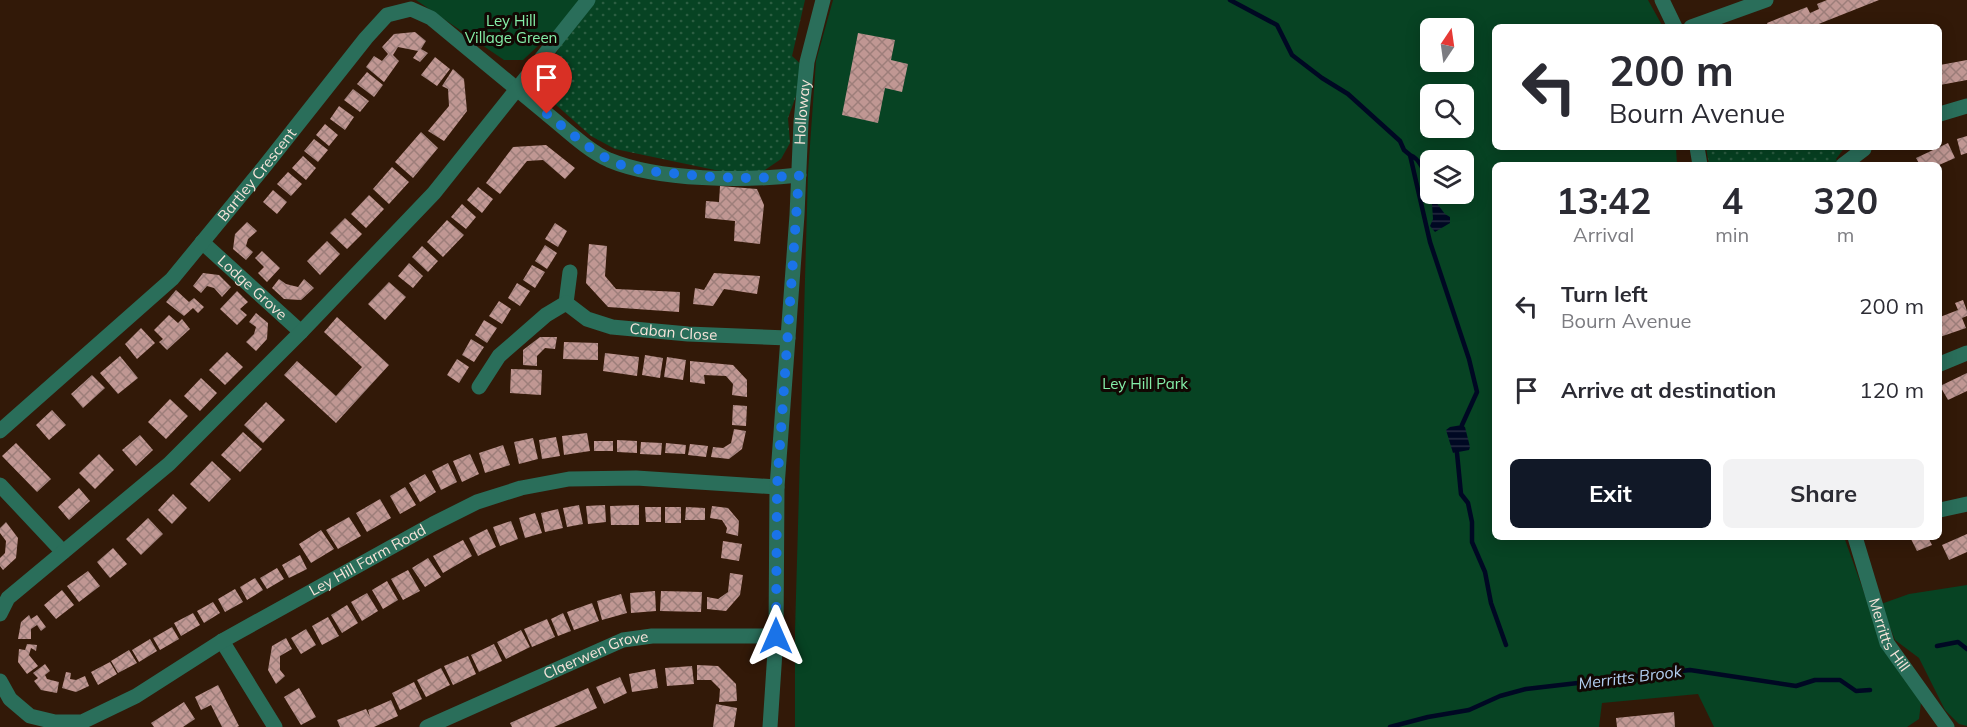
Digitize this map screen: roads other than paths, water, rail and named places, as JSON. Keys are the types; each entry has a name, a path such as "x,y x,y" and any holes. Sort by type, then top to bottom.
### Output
{"street":[{"path":"0,614 8,598 169,464 435,193 588,0"},
{"name":"Holloway","path":"770,727 776,636 777,487 801,122 807,62 823,0"},
{"path":"1662,0 1674,24"},
{"path":"1699,24 1766,0"},
{"name":"Bartley Crescent","path":"0,431 172,279 387,15 411,9 431,18 577,139 608,159 641,170 705,178 768,178 799,175"},
{"path":"1942,113 1967,106"},
{"path":"1847,162 1862,150"},
{"name":"Lodge Grove","path":"202,242 301,332"},
{"path":"479,387 499,356 546,315 566,303 570,272"},
{"name":"Caban Close","path":"566,303 587,319 612,327 688,334 788,338"},
{"path":"1942,362 1967,353"},
{"name":"Ley Hill Farm Road","path":"0,681 10,699 30,716 55,722 82,722 136,696 222,641 468,507 521,488 569,479 614,478 777,487"},
{"path":"0,485 63,552"},
{"path":"1942,510 1967,504"},
{"name":"Merritts Hill","path":"1856,540 1887,643 1941,726"},
{"name":"Claerwen Grove","path":"427,727 623,640 652,636 776,636"},
{"path":"222,641 275,727"}],"water":[{"path":"1432,204 1437,204 1450,217 1450,223 1435,232 1430,226 1433,219"},
{"path":"1462,425 1465,427 1470,447 1469,450 1453,453 1446,430"}],"waterway":[{"path":"1230,0 1277,25 1292,55 1348,94 1400,141 1404,150 1410,155 1430,242 1469,359 1477,392 1462,425"},
{"path":"1410,155 1420,164"},
{"path":"1457,453 1461,494 1468,503 1472,522 1472,542 1485,572 1491,603 1506,645"},
{"name":"Merritts Brook","path":"1937,646 1958,642 1967,649"},
{"name":"Merritts Brook","path":"1390,727 1469,710 1500,696 1526,689 1690,670 1796,686 1815,680 1840,680 1856,691 1870,690"}],"park label":[{"name":"Ley Hill Village Green","path":"511,30"},
{"name":"Ley Hill Park","path":"1145,384"}]}
